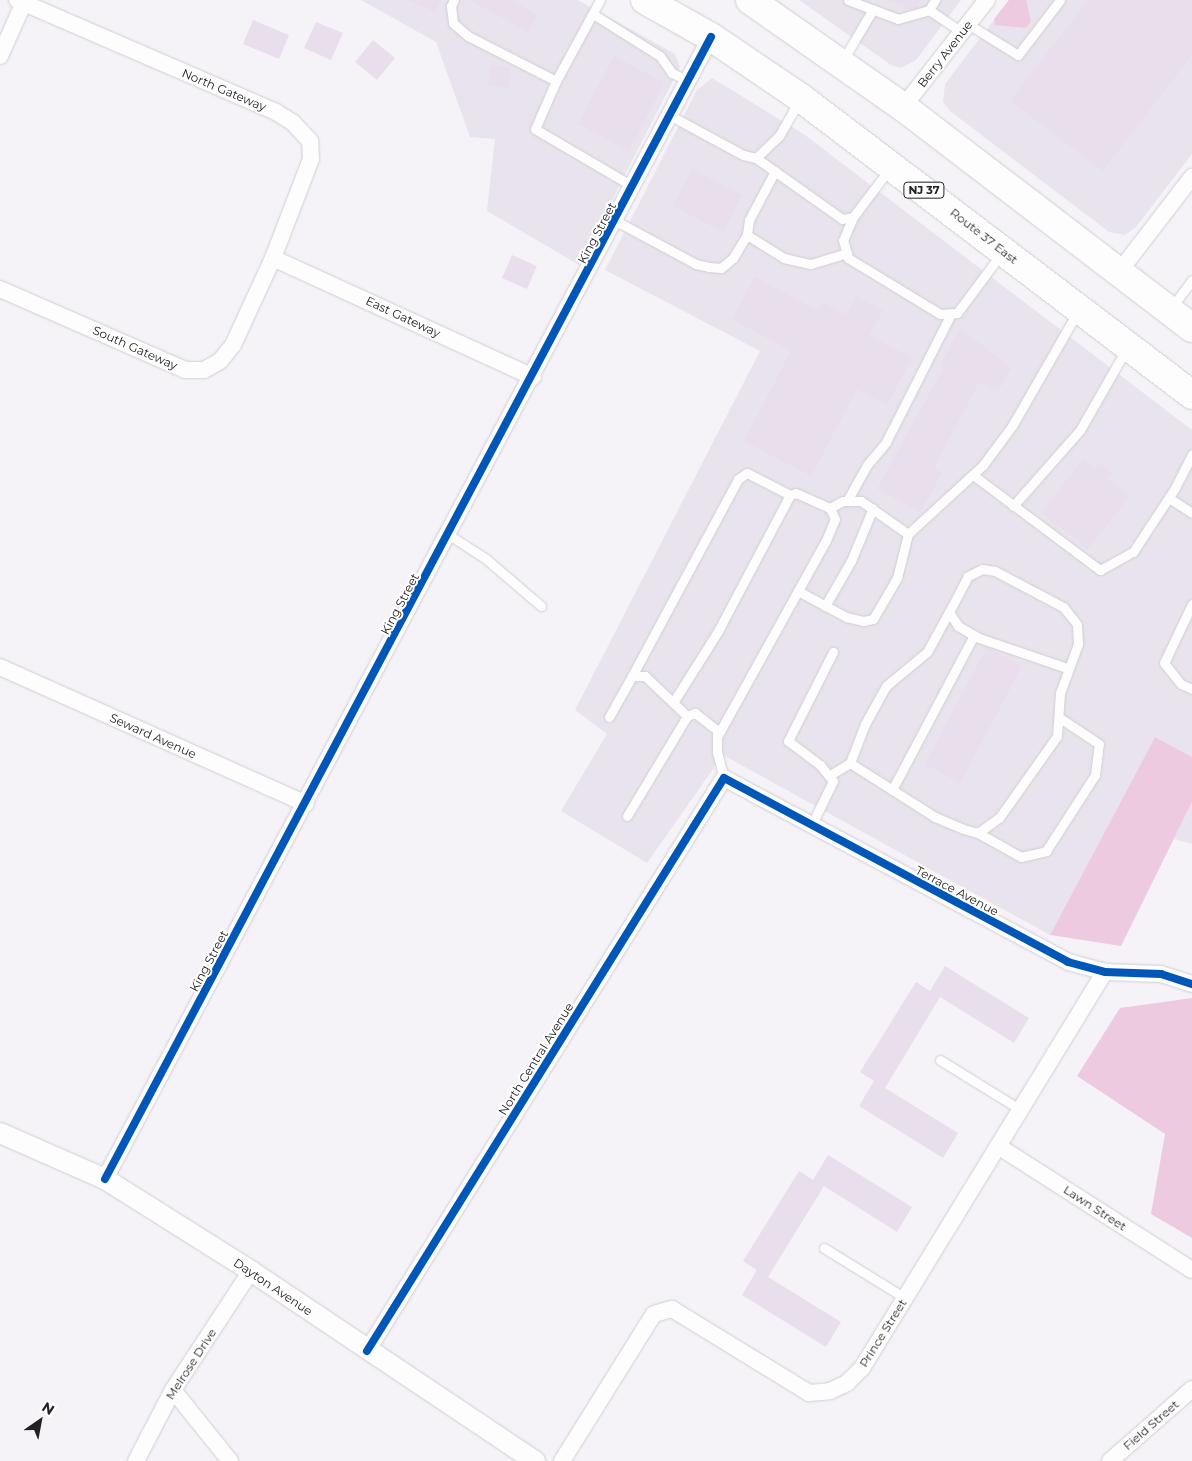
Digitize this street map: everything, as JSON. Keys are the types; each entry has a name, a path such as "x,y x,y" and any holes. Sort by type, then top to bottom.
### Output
{"highway":[{"name":"Route 37 East","path":"645,0 711,37 801,98 893,165 1192,395"},
{"path":"759,2 840,65 903,108 1192,328"}],"street":[{"name":"Berry Avenue","path":"903,108 987,0"},
{"path":"0,56 22,1"},
{"name":"North Gateway","path":"22,1 292,122 310,141 311,159 273,258"},
{"name":"King Street","path":"105,1179 616,221 711,37"},
{"path":"1119,272 1192,177"},
{"name":"South Gateway","path":"0,289 185,370 204,370 220,361 232,345 273,258"},
{"name":"East Gateway","path":"273,258 533,377"},
{"name":"Seward Avenue","path":"0,667 306,804"},
{"name":"Terrace Avenue","path":"724,778 1068,962 1105,972 1161,974 1192,984"},
{"name":"North Central Avenue","path":"367,1351 724,778"},
{"name":"Prince Street","path":"562,1461 654,1314 672,1309 809,1393 830,1391 847,1384 862,1368 1105,972"},
{"name":"Dayton Avenue","path":"0,1132 105,1179 251,1271 367,1351 535,1461"},
{"name":"Lawn Street","path":"998,1146 1192,1270"},
{"name":"Melrose Drive","path":"136,1461 173,1390 251,1271"},
{"name":"Field Street","path":"1110,1461 1192,1389"},
{"path":"173,1390 230,1461"}],"lane":[{"path":"454,0 453,23 468,36 556,81"},
{"path":"600,0 556,81 535,129 634,187"},
{"path":"848,0 898,19 929,10 1018,55 1060,0"},
{"path":"929,10 935,0"},
{"path":"840,65 873,9"},
{"path":"593,14 660,56 672,73 689,81"},
{"path":"756,158 779,136 801,98"},
{"path":"671,116 743,155 756,158 842,219 853,217"},
{"path":"893,165 853,217 843,240 848,258 940,314 951,314 956,313 1003,251"},
{"path":"616,221 696,264 709,268 721,268 733,258 747,235 749,220 775,171"},
{"path":"747,235 784,258 812,264 847,252"},
{"path":"1169,310 1192,280"},
{"path":"798,591 846,617 873,619 897,578 908,534 973,475 1012,426 1080,308"},
{"path":"847,501 867,465 886,442 951,314"},
{"path":"1013,506 1080,430 1128,346"},
{"path":"973,475 1100,570 1133,552 1169,498 1192,454"},
{"path":"609,717 738,479 747,473 790,495"},
{"path":"674,701 718,630 790,495 796,493 830,508 835,519 798,591 718,735"},
{"path":"1169,498 1192,513"},
{"path":"830,508 847,501 861,501 908,534"},
{"path":"825,606 864,532 873,508"},
{"path":"449,535 485,558 541,606"},
{"path":"830,775 850,764 865,724 886,686 927,652 968,576 982,569 995,571 1063,607 1077,624 1078,644 1067,668 1060,693 1060,718 1057,736 999,818 978,833"},
{"path":"1192,604 1164,663 1181,684 1192,689"},
{"path":"949,612 958,626 974,635 1067,668"},
{"path":"892,790 974,635"},
{"path":"811,826 833,781 830,775 788,741 833,652"},
{"path":"632,676 644,676 674,701 687,716"},
{"path":"627,816 687,716 695,712 718,730 717,752 724,778"},
{"path":"850,764 935,817 978,833 1021,857 1046,851 1095,775 1099,744 1060,718"},
{"path":"940,1060 1021,1110"},
{"path":"824,1248 905,1298"}],"shaded area":[{"path":"361,0 578,0 675,54 680,67 579,265 487,211 495,139 470,137 436,42"},
{"path":"799,0 961,0 916,60 901,68 891,65"},
{"path":"1009,0 1192,0 1192,154 1136,227 1125,235 1109,232 950,111 943,102 945,84"},
{"path":"1009,0 1026,0 1031,21 1026,28 995,25 994,19"},
{"path":"712,78 805,135 1192,430 1192,757 1155,737 1050,935 723,755 647,863 561,811 607,734 575,710 760,351 605,270 697,90"},
{"path":"1155,737 1192,757 1192,802 1121,946 1050,935"},
{"path":"1192,802 1192,844 1174,839"},
{"path":"1192,998 1192,1238 1151,1214 1165,1134 1077,1076 1120,1008"}],"building":[{"path":"407,0 441,0 435,12"},
{"path":"469,0 511,0 538,15 528,32"},
{"path":"887,0 920,0 916,10"},
{"path":"1088,0 1192,0 1192,55 1103,171 1010,101"},
{"path":"253,20 289,35 279,59 243,44"},
{"path":"316,22 343,33 331,60 304,48"},
{"path":"373,40 395,58 377,80 355,62"},
{"path":"614,56 664,83 629,151 578,124"},
{"path":"492,65 511,68 508,88 488,85"},
{"path":"692,169 742,195 723,232 673,206"},
{"path":"512,255 537,266 527,289 502,278"},
{"path":"755,277 817,310 822,302 846,315 856,296 883,310 869,335 912,358 887,405 857,389 811,476 744,441 791,351 732,319"},
{"path":"960,328 1011,368 998,392 979,382 934,468 942,473 920,512 877,489 944,367 940,365"},
{"path":"1083,459 1095,468 1099,463 1113,474 1108,479 1130,496 1088,549 1041,513"},
{"path":"987,647 1022,666 960,783 925,764"},
{"path":"945,966 1029,1018 1014,1043 940,997 885,1088 958,1133 943,1158 859,1106 874,1081 860,1072 916,982 930,991"},
{"path":"828,1155 912,1207 897,1232 824,1186 768,1277 841,1322 826,1347 742,1295 757,1270 743,1261 799,1171 813,1180"}],"cycle path":[{"path":"105,1179 711,37"},
{"path":"367,1351 724,778 1068,962 1105,972 1161,974 1192,984"}]}
